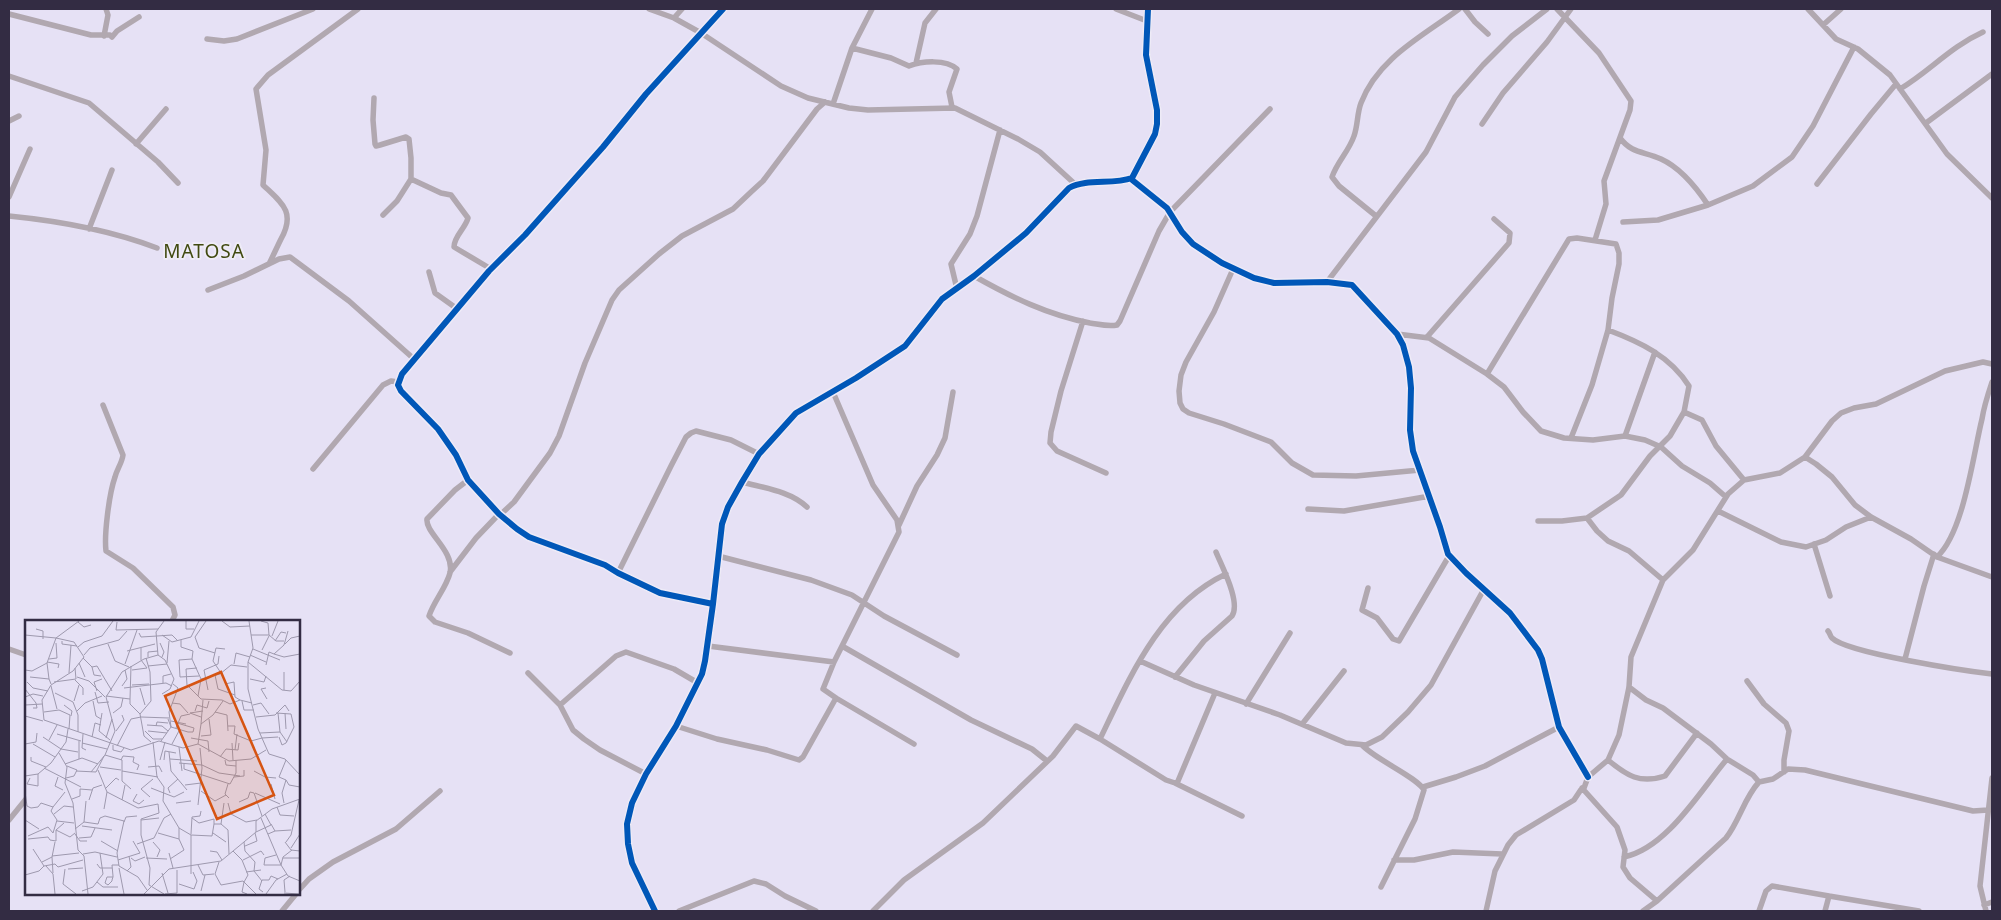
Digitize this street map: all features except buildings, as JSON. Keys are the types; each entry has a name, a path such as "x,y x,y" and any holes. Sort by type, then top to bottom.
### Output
{"street":[{"path":"104,36 108,15 106,9"},
{"path":"208,39 224,41 237,39 313,9"},
{"path":"269,264 287,229 289,218 278,198 263,185 266,150 256,89 268,75 355,9"},
{"path":"649,9 674,18 701,33 781,86 798,95 849,108 868,110 952,107 1018,138 1040,152 1076,185"},
{"path":"674,18 682,9"},
{"path":"713,604 665,595 605,565 524,534 500,515 468,480 456,455 438,429 401,391 398,387 398,382 414,358 456,308 525,235 603,147 646,94 723,9"},
{"path":"833,104 852,48 872,9"},
{"path":"916,63 925,23 936,9"},
{"path":"1116,9 1147,21"},
{"path":"655,911 637,874 627,838 627,824 632,803 646,774 676,726 698,683 708,646 724,517 742,482 759,454 796,413 905,346 942,299 974,276 1026,233 1062,194 1076,185 1118,182 1131,179 1148,149 1155,134 1157,124 1157,110 1146,56 1148,9"},
{"path":"1376,216 1339,186 1332,177 1354,136 1361,102 1385,64 1457,9"},
{"path":"1465,9 1488,34"},
{"path":"1327,282 1426,152 1435,138 1448,108 1468,82 1512,36 1547,9"},
{"path":"1557,9 1599,53 1630,97 1631,104 1604,181 1606,204 1594,240"},
{"path":"1482,124 1503,93 1539,52 1571,9"},
{"path":"1808,9 1836,39 1854,47 1890,75 1947,154 1992,198"},
{"path":"1823,25 1841,9"},
{"path":"9,14 90,35 110,35 112,37 117,31 139,17"},
{"path":"1817,184 1871,114 1898,86 1914,81 1943,55 1964,40 1983,32"},
{"path":"1623,222 1658,220 1708,205 1753,186 1792,157 1813,126 1854,47"},
{"path":"852,48 891,58 908,66 916,63 944,63 955,67 956,74 949,92 952,107"},
{"path":"1926,123 1992,74"},
{"path":"9,76 89,103 158,162 178,183"},
{"path":"374,98 373,120 376,146 406,137 409,139 411,158 410,179 398,201 383,215"},
{"path":"510,653 481,638 430,619 431,609 450,572 476,538 514,502 550,454 559,436 585,362 612,300 619,290 682,236 732,209 751,192 763,181 817,109 825,102"},
{"path":"974,276 1023,303 1063,317 1108,326 1118,324 1159,231 1170,212 1270,109"},
{"path":"136,144 166,110"},
{"path":"9,121 19,116"},
{"path":"957,288 951,264 970,234 1000,130"},
{"path":"1620,138 1631,149 1669,164 1690,181 1708,205"},
{"path":"9,197 30,149"},
{"path":"89,229 112,170"},
{"path":"410,179 440,193 450,195 468,218 454,241 454,247 491,269"},
{"path":"1131,179 1151,193 1170,212 1182,232 1193,244 1233,269 1274,283 1327,282 1348,284 1356,288 1397,334 1403,345 1409,366 1411,388 1410,430 1413,451 1449,556 1466,574 1510,613 1538,650 1559,727 1588,777"},
{"path":"9,216 43,220 128,237 157,248"},
{"path":"1427,338 1509,244 1510,233 1494,219"},
{"path":"1487,374 1568,240 1571,237 1616,244 1619,253 1619,264 1608,330 1592,385 1571,438"},
{"path":"208,290 284,257 292,259 349,301 414,358"},
{"path":"1233,269 1214,312 1186,362 1181,375 1179,392 1180,403 1183,408 1189,413 1271,442 1292,463 1312,475 1356,476 1420,470"},
{"path":"429,272 435,293 456,308"},
{"path":"1083,322 1061,391 1050,442 1052,448 1057,451 1106,473"},
{"path":"1538,521 1587,518 1621,494 1650,456 1670,436 1684,412 1689,386 1672,366 1655,352 1631,338 1608,330"},
{"path":"1397,334 1427,338 1487,374 1504,387 1540,430 1554,436 1571,438 1593,440 1625,436 1645,440 1661,447 1682,466 1710,483 1726,498"},
{"path":"1625,436 1655,352"},
{"path":"1486,911 1495,871 1502,854 1516,835 1574,800 1582,788 1584,788 1588,777 1608,760 1619,735 1629,687 1630,657 1663,580 1693,550 1726,498 1744,480 1780,473 1805,458 1832,421 1841,413 1854,408 1876,404 1945,371 1976,363 1992,364"},
{"path":"313,470 383,385 391,381 398,382"},
{"path":"1906,659 1924,586 1935,556 1946,546 1966,493 1982,416 1992,382"},
{"path":"832,392 873,485 899,525"},
{"path":"914,744 836,698 824,690 823,687 899,534 899,525 917,486 937,455 945,438 953,392"},
{"path":"103,405 123,455 114,479 105,540 106,551 114,558 133,568 173,606 175,615 172,620"},
{"path":"1684,412 1702,420 1716,446 1744,480"},
{"path":"618,573 671,466 690,433 696,430 731,440 759,454"},
{"path":"1805,458 1832,477 1855,505 1871,517 1935,556 1992,577"},
{"path":"450,572 448,558 443,546 426,522 449,496 468,480"},
{"path":"742,482 789,496 807,507"},
{"path":"1308,509 1344,511 1430,496"},
{"path":"1718,511 1781,542 1806,547 1826,540 1846,527 1871,517"},
{"path":"1587,518 1608,541 1628,551 1663,580"},
{"path":"1814,544 1830,596"},
{"path":"1175,677 1204,642 1235,612 1226,574 1216,552"},
{"path":"718,556 821,583 852,595 957,655"},
{"path":"1368,588 1362,610 1376,618 1392,639 1399,640 1449,556"},
{"path":"1100,738 1140,660 1177,608 1194,593 1226,574"},
{"path":"1140,660 1175,677 1303,723 1346,743 1362,745 1375,741 1382,736 1408,712 1431,684 1484,589"},
{"path":"1828,631 1832,638 1841,643 1873,654 1992,674"},
{"path":"1246,704 1290,633"},
{"path":"708,646 834,662"},
{"path":"842,646 971,720 1032,749 1047,761"},
{"path":"9,649 25,655"},
{"path":"560,705 616,656 626,652 674,669 698,683"},
{"path":"1303,723 1344,671"},
{"path":"528,673 560,705 573,730 600,750 646,774"},
{"path":"1747,681 1764,704 1786,723 1789,731 1784,772"},
{"path":"1629,687 1646,700 1663,708 1697,733 1727,759 1753,775 1759,782"},
{"path":"1175,783 1178,781 1216,693"},
{"path":"676,726 717,739 767,750 799,760 803,757 836,698"},
{"path":"873,911 904,880 983,823 1047,761 1076,726 1100,738 1166,780 1242,816"},
{"path":"1423,788 1456,778 1485,766 1559,727"},
{"path":"1608,760 1625,774 1645,780 1665,776 1697,733"},
{"path":"1362,745 1371,754 1423,788"},
{"path":"1624,857 1638,854 1676,822 1727,759"},
{"path":"1643,911 1657,901 1726,838 1732,831 1744,804 1759,782 1773,779 1788,769 1805,770 1973,811 1988,810"},
{"path":"1992,778 1980,886 1985,908 1992,902"},
{"path":"1380,887 1415,819 1423,788"},
{"path":"1582,788 1617,828 1625,850 1623,867 1630,878 1657,901"},
{"path":"300,889 309,879 333,862 396,829 440,792"},
{"path":"9,820 25,800"},
{"path":"1394,860 1414,860 1453,852 1502,854"},
{"path":"678,911 754,880 766,884 785,896 816,911"},
{"path":"1759,911 1766,891 1772,886 1919,911"},
{"path":"282,911 295,895"},
{"path":"1825,911 1829,896"}],"cycle path":[{"path":"713,604 660,593 605,565 529,537 517,529 499,514 468,480 456,455 438,429 401,391 398,385 402,374 489,271 525,235 603,147 646,94 723,9"},
{"path":"655,911 632,863 628,844 627,824 632,803 646,774 676,726 702,674 713,604 722,524 728,507 759,454 796,413 856,378 905,346 942,299 974,276 1026,233 1069,188 1084,183 1132,178 1155,134 1157,124 1157,110 1146,55 1148,9"},
{"path":"1131,179 1167,208 1182,232 1193,244 1222,263 1254,278 1274,283 1327,282 1352,285 1397,334 1403,345 1409,367 1411,388 1410,430 1413,451 1448,554 1510,613 1538,650 1559,727 1588,777"}],"district":[{"name":"MATOSA","path":"204,251"}]}
